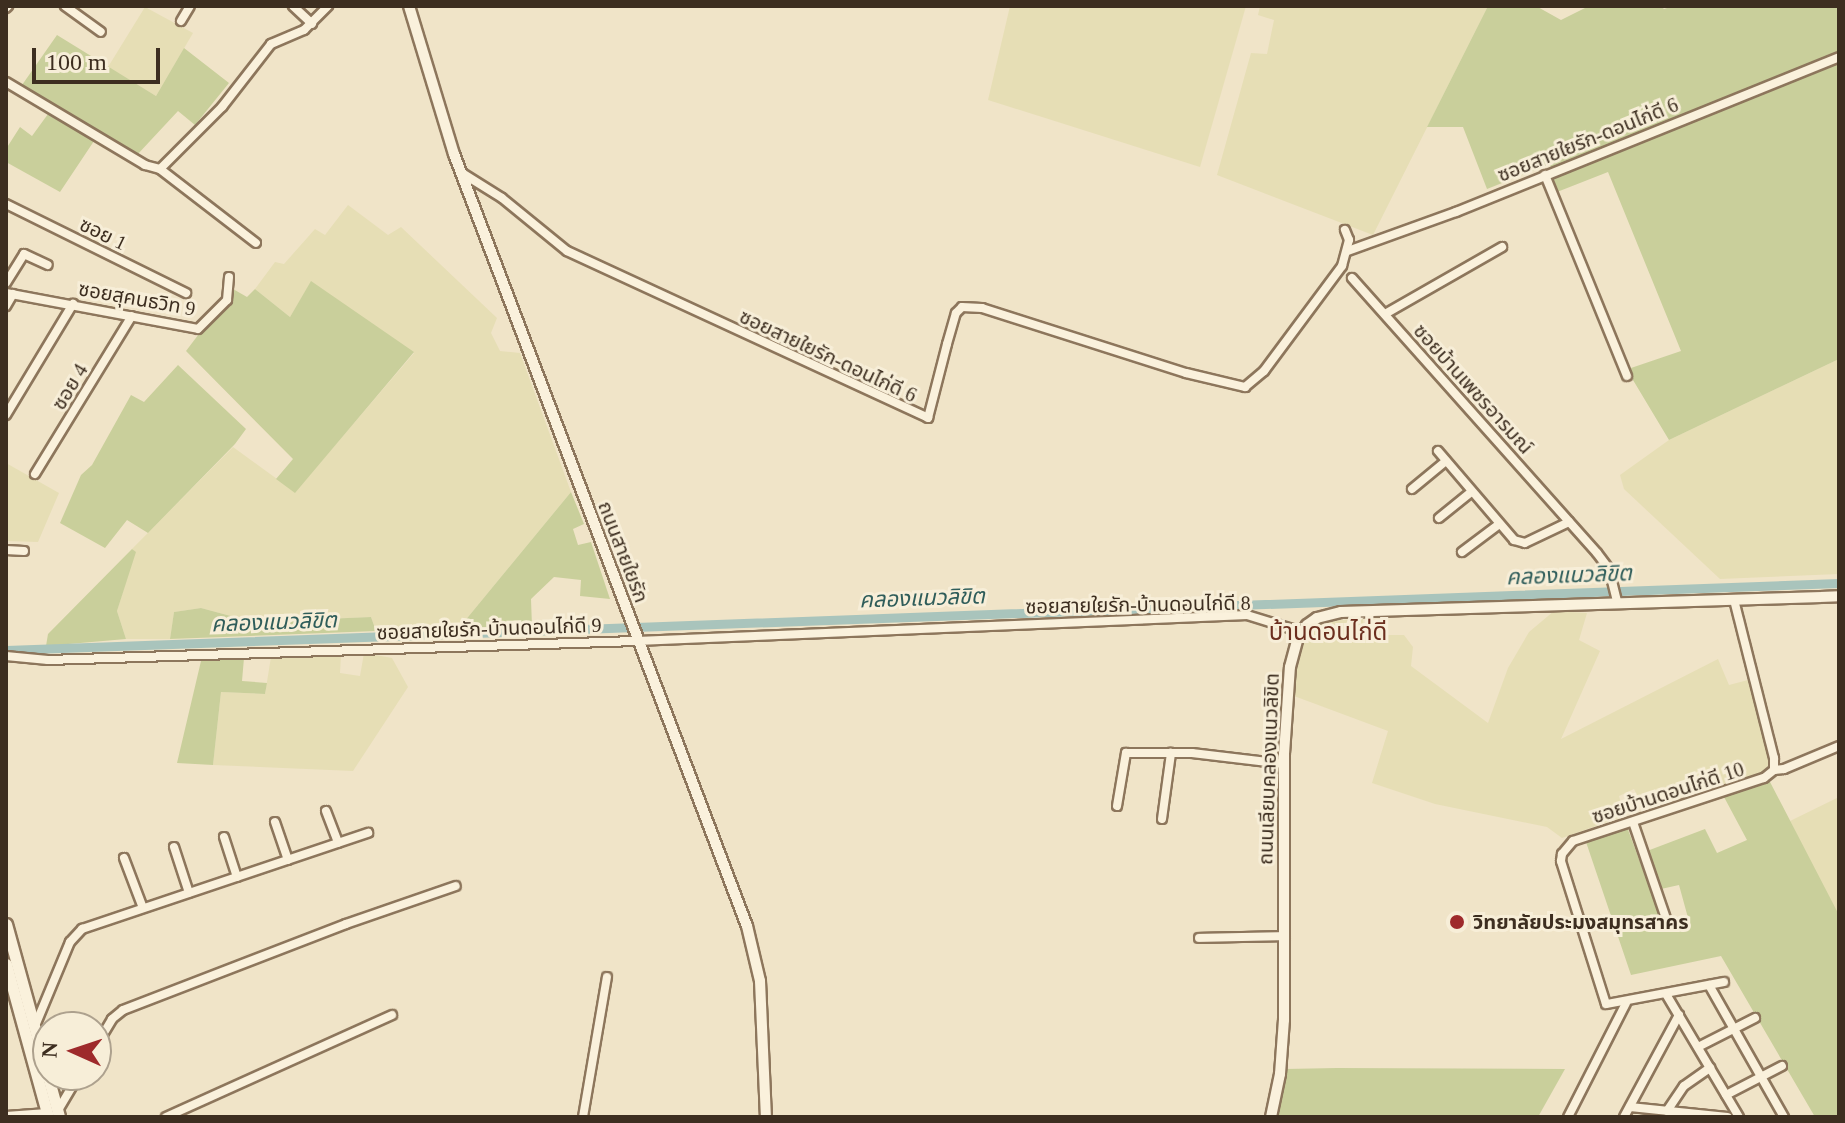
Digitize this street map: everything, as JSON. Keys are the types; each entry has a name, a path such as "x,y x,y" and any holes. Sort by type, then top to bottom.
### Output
{"main road":[{"path":"6,924 32,1021"},
{"path":"6,964 12,1009 27,1040 53,1115"},
{"path":"48,1091 53,1115"}],"street":[{"path":"65,6 101,32"},
{"path":"181,21 190,6"},
{"path":"293,6 312,24"},
{"path":"160,169 222,107 271,44 312,24 328,6"},
{"name":"ถนนสายใยรัก","path":"409,6 461,173 757,959 766,1117"},
{"name":"ซอยสายใยรัก-ดอนไก่ดี 6","path":"461,173 502,198 567,251 928,418 956,313 962,307 992,311 1186,373 1245,387 1264,371 1342,266 1348,251 1380,242 1839,57"},
{"path":"6,82 145,165 160,169 256,243"},
{"path":"1545,175 1627,376"},
{"name":"ซอย 1","path":"6,204 186,293"},
{"path":"1345,230 1348,251"},
{"path":"1385,314 1502,247"},
{"path":"6,283 24,254 48,265"},
{"name":"ซอยสุคนธวิท 9","path":"10,293 198,329 227,300 229,277"},
{"name":"ซอยบ้านเพชรอารมณ์","path":"1352,278 1609,569 1617,601"},
{"path":"6,306 10,293"},
{"path":"6,415 73,304"},
{"name":"ซอย 4","path":"35,474 132,316"},
{"path":"1438,451 1470,493 1514,540 1525,543 1569,522"},
{"path":"1412,489 1446,461"},
{"path":"1439,518 1470,493"},
{"path":"1462,552 1498,525"},
{"path":"6,550 24,551"},
{"path":"1302,632 1317,618 1341,612 1839,596"},
{"name":"ซอยบ้านดอนไก่ดี 10","path":"1626,1003 1612,1005 1605,1000 1562,854 1573,841 1764,778 1774,770 1774,758 1734,600"},
{"name":"ซอยสายใยรัก-บ้านดอนไก่ดี 8","path":"636,638 1247,615 1302,632"},
{"name":"ถนนเลียบคลองแนวลิขิต","path":"1271,1117 1283,1043 1284,764 1290,667 1302,632"},
{"name":"ซอยสายใยรัก-บ้านดอนไก่ดี 9","path":"6,656 48,660 636,638"},
{"path":"1774,770 1784,769 1839,746"},
{"path":"1117,806 1126,753 1171,753 1284,764"},
{"path":"1162,819 1171,753"},
{"path":"326,811 338,843"},
{"path":"275,822 288,860"},
{"path":"1633,822 1668,924"},
{"path":"41,1011 74,934 368,833"},
{"path":"224,837 237,877"},
{"path":"174,847 189,893"},
{"path":"124,858 143,908"},
{"path":"112,1019 123,1010 346,924 456,886"},
{"path":"1199,938 1285,936"},
{"path":"583,1117 607,977"},
{"path":"1568,1117 1626,1003 1724,982"},
{"path":"1709,985 1784,1117"},
{"path":"1666,994 1739,1117"},
{"path":"166,1117 392,1015"},
{"path":"1624,1117 1679,1015"},
{"path":"1698,1047 1755,1018"},
{"path":"27,1040 32,1031"},
{"path":"1726,1095 1782,1066"},
{"path":"1667,1111 1684,1086 1710,1068"},
{"path":"6,1116 53,1115 69,1091"},
{"path":"1630,1107 1654,1114 1667,1111 1727,1117"}],"shaded area":[{"path":"1010,6 1246,6 1200,167 988,100"},
{"path":"1260,6 1488,6 1373,235 1217,175 1251,53 1267,54 1274,20 1258,15"},
{"path":"145,7 193,33 156,96 108,67"},
{"path":"348,205 388,235 401,227 497,318 491,333 500,351 520,353 571,492 459,628 376,631 371,617 253,622 201,608 174,612 170,639 126,639 117,611 135,552 132,549 233,447 295,492 414,353 311,282 290,317 255,289 275,262 284,264 315,229 325,235"},
{"path":"1839,359 1839,574 1720,579 1624,489 1620,475 1669,440"},
{"path":"6,463 59,493 38,542 6,541"},
{"path":"1554,611 1587,613 1579,640 1600,651 1561,739 1718,659 1729,685 1748,680 1770,754 1769,765 1758,775 1642,806 1634,789 1619,796 1624,816 1562,838 1547,827 1435,804 1372,783 1388,731 1294,696 1298,649 1308,632 1322,621 1363,619 1365,635 1404,635 1413,647 1411,666 1488,723 1508,668 1529,632"},
{"path":"364,653 392,658 408,687 353,771 213,765 221,692 265,694 271,657 341,655 340,673 360,676"},
{"path":"1839,797 1839,915 1837,916 1790,821"}],"green space":[{"path":"1488,6 1536,6 1561,20 1589,6 1661,6 1664,9 1673,6 1839,6 1839,359 1669,440 1633,380 1631,368 1681,351 1608,172 1557,192 1550,164 1487,189 1463,127 1427,127"},
{"path":"57,35 156,96 184,48 229,83 195,125 178,111 137,155 22,85"},
{"path":"48,114 94,141 60,192 6,162 6,149 20,127 32,136"},
{"path":"311,281 414,352 295,493 276,479 293,459 186,351 233,289 247,297 255,289 290,317"},
{"path":"178,365 246,429 235,444 148,533 127,520 105,548 60,523 81,475 92,465 131,395 144,402"},
{"path":"571,492 584,524 573,529 578,545 591,542 610,599 580,596 581,580 554,577 531,599 532,627 459,628"},
{"path":"132,549 136,552 117,611 126,639 46,646 48,634"},
{"path":"201,608 253,622 371,617 376,631 170,639 174,612"},
{"path":"244,658 242,681 267,683 265,694 221,692 213,765 177,763 201,661"},
{"path":"1769,780 1839,915 1839,1117 1815,1117 1721,956 1631,975 1586,842 1627,827 1666,932 1690,925 1679,885 1661,889 1647,851 1705,829 1717,853 1747,840 1724,797"},
{"path":"1285,1069 1565,1069 1538,1117 1276,1117"}],"waterway":[{"name":"คลองแนวลิขิต","path":"6,650 1839,583"}],"place":[{"name":"วิทยาลัยประมงสมุทรสาคร","path":"1457,922"}],"district":[{"name":"บ้านดอนไก่ดี","path":"1328,633"}]}
